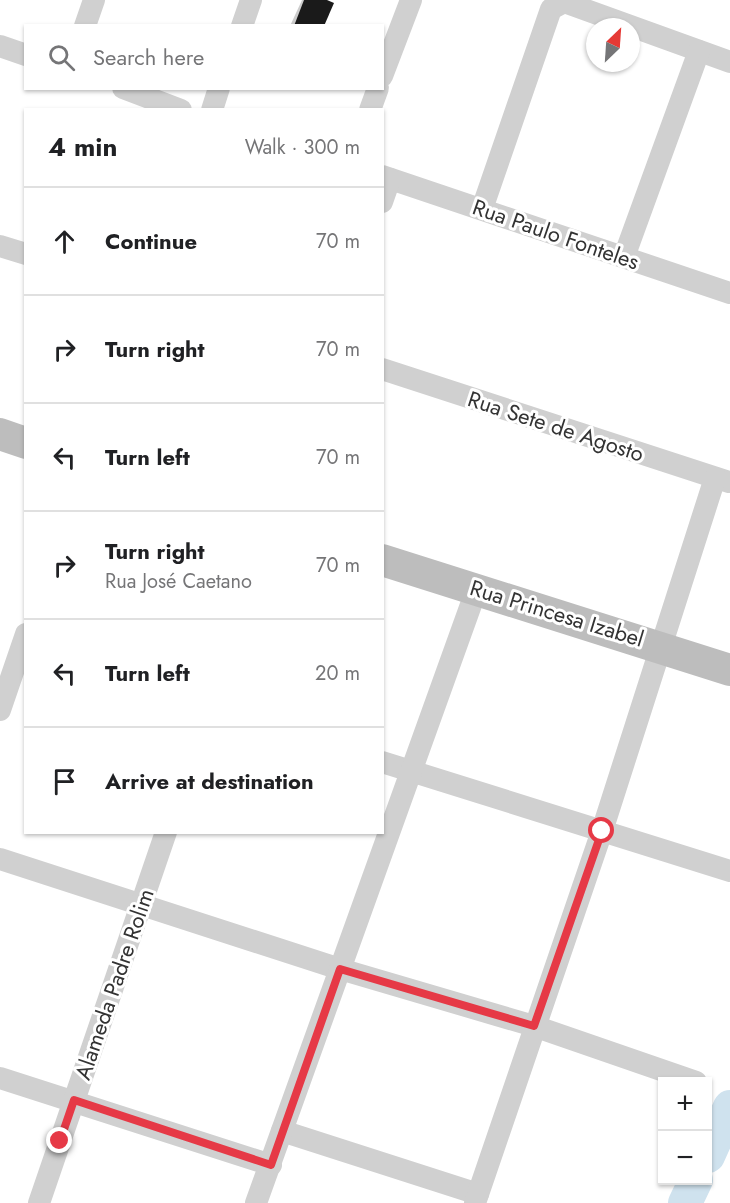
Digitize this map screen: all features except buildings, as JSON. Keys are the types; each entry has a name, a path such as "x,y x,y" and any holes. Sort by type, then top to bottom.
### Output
{"street":[{"path":"86,24 94,0"},
{"path":"243,24 251,0"},
{"path":"384,71 411,0"},
{"path":"482,209 551,9 556,5 564,2 730,62"},
{"path":"0,46 24,54"},
{"path":"624,257 699,51"},
{"path":"128,90 173,108"},
{"path":"213,108 218,90"},
{"path":"371,108 377,90"},
{"name":"Rua Paulo Fonteles","path":"386,178 730,293"},
{"path":"0,246 24,253"},
{"name":"Rua Sete de Agosto","path":"384,370 723,480"},
{"path":"0,434 24,442"},
{"path":"282,1131 476,1198 602,831 661,646 723,480"},
{"name":"Rua Princesa Izabel","path":"384,561 661,646 730,670"},
{"path":"256,1203 477,588"},
{"path":"0,710 18,644"},
{"path":"384,763 730,871"},
{"name":"Alameda Padre Rolim","path":"39,1203 165,834"},
{"path":"0,859 142,903 340,969 534,1026 682,1077"},
{"path":"0,1078 271,1165"}],"waterway":[{"path":"712,1147 730,1107"},
{"path":"685,1203 694,1185"}],"route":[{"path":"60,1141 74,1100 271,1165 340,969 534,1026 602,831"}]}
